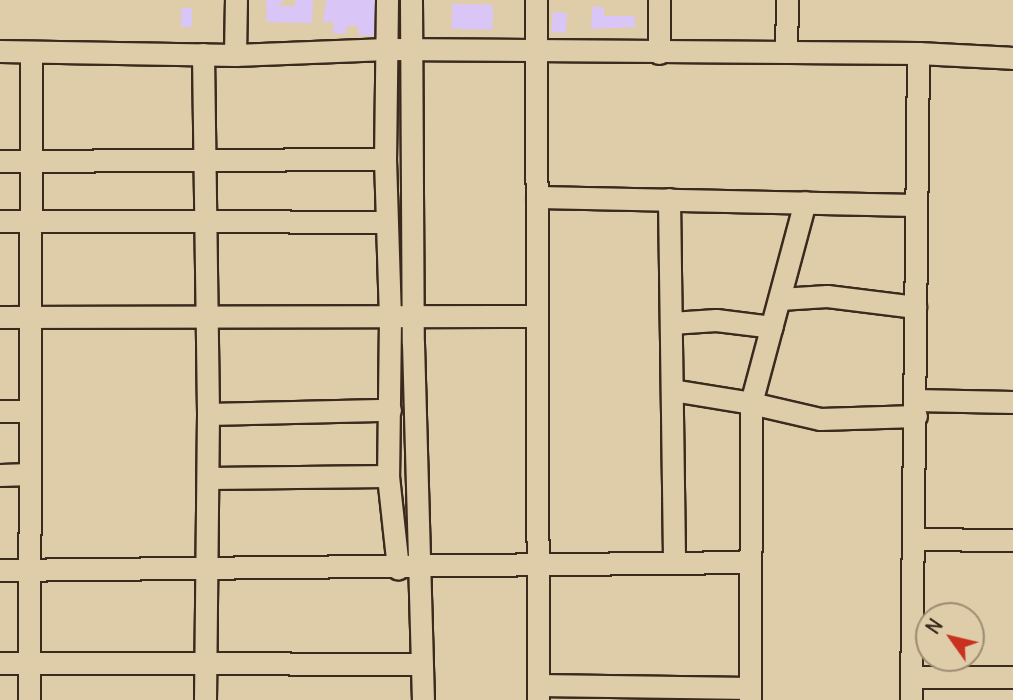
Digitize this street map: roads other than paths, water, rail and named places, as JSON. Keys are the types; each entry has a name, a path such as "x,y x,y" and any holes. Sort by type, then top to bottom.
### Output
{"street":[{"path":"235,55 236,0"},
{"path":"387,0 385,222 390,318 388,476 409,568 423,700"},
{"path":"409,568 413,316 411,0"},
{"path":"536,0 538,693 750,694 751,403 805,202"},
{"path":"659,0 659,53"},
{"path":"786,52 787,0"},
{"path":"0,51 235,55 387,49 918,53 1013,58"},
{"path":"29,700 31,52"},
{"path":"911,700 918,53"},
{"path":"203,54 208,414 205,700"},
{"path":"0,161 385,159"},
{"path":"537,197 916,205"},
{"path":"669,200 674,563"},
{"path":"0,221 207,224 385,222"},
{"path":"780,299 808,295 915,307"},
{"path":"0,317 537,316"},
{"path":"671,323 716,320 772,327"},
{"path":"672,390 751,403 820,419 915,408 1013,402"},
{"path":"208,414 390,410"},
{"path":"0,411 30,411"},
{"path":"0,475 30,474"},
{"path":"208,478 388,476"},
{"path":"913,539 1013,540"},
{"path":"0,570 409,568 750,562"},
{"path":"0,663 421,664"},
{"path":"911,677 1013,677"}]}
